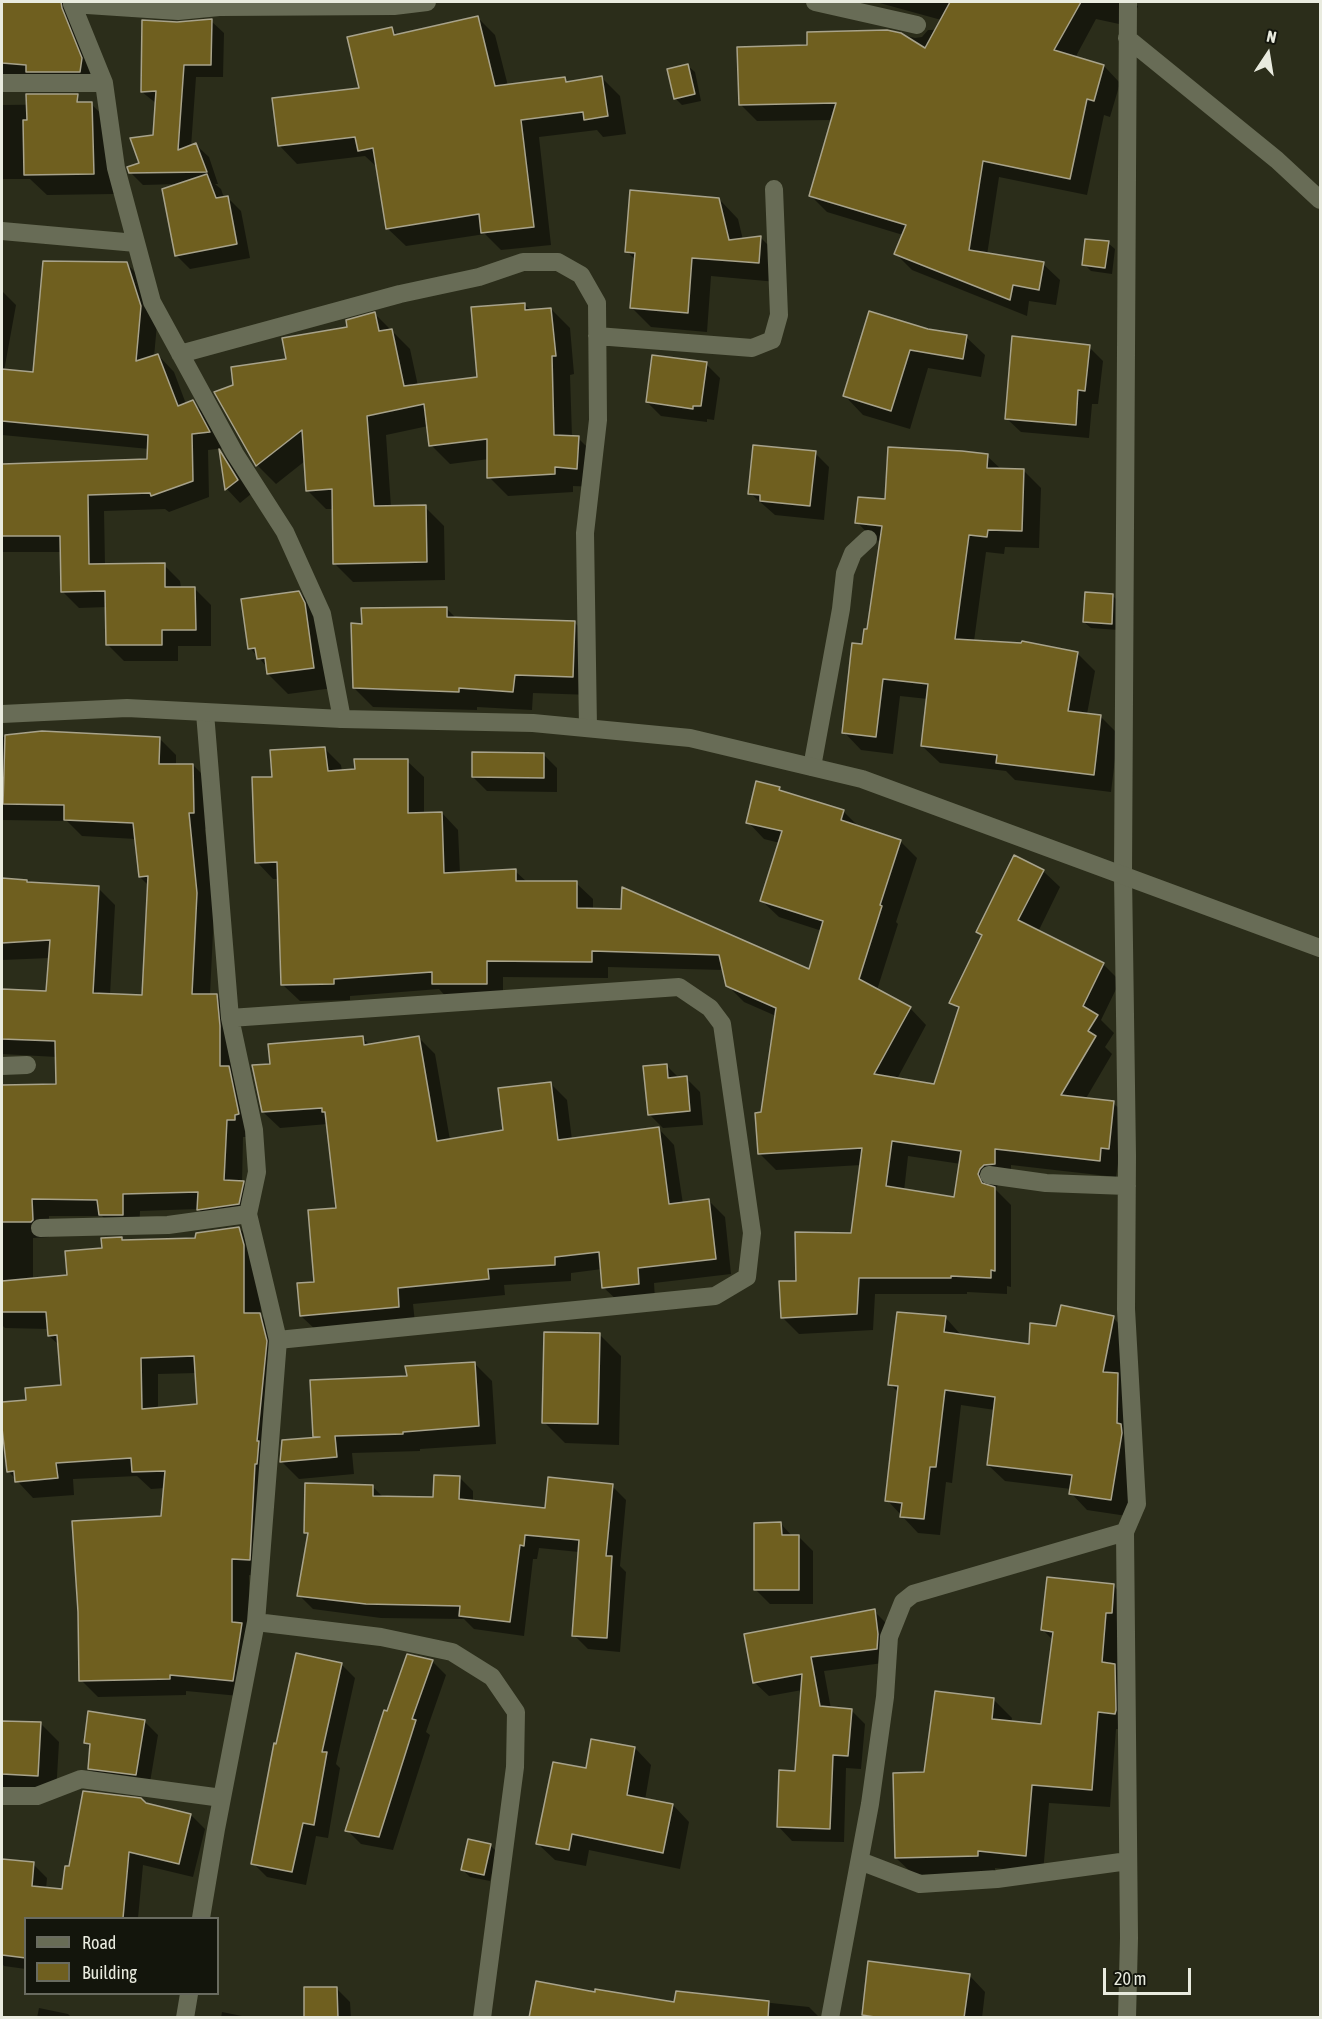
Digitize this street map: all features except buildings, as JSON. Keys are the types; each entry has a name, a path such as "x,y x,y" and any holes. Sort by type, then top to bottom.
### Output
{"street":[{"path":"342,719 322,614 285,532 235,454 152,302 116,168 104,83 73,3 178,11 229,7 394,6 427,2"},
{"path":"815,2 916,25"},
{"path":"1127,2018 1125,1532 1137,1504 1126,1309 1127,1186 1123,874 1128,2"},
{"path":"1126,38 1277,160 1320,200"},
{"path":"2,83 104,83"},
{"path":"597,336 752,348 772,340 779,315 774,189"},
{"path":"2,231 136,243"},
{"path":"180,354 400,294 479,277 523,262 558,262 581,275 597,303 598,420 585,533 588,728"},
{"path":"812,767 841,609 845,573 853,553 868,539"},
{"path":"2,714 127,708 342,719 532,723 690,738 862,779 1320,948"},
{"path":"201,1917 256,1622 278,1340 248,1214 257,1172 254,1130 230,1018 205,712"},
{"path":"230,1018 679,987 710,1008 722,1024 752,1233 747,1276 715,1296 278,1340"},
{"path":"2,1066 27,1065"},
{"path":"989,1175 1046,1183 1127,1186"},
{"path":"40,1228 168,1225 248,1214"},
{"path":"830,2018 870,1804 885,1696 889,1637 903,1602 913,1594 1125,1532"},
{"path":"256,1622 381,1637 452,1652 492,1677 516,1712 515,1767 482,2018"},
{"path":"2,1796 37,1796 81,1779 222,1798"},
{"path":"860,1861 920,1884 997,1879 1128,1861"},
{"path":"185,2018 189,1995"}]}
